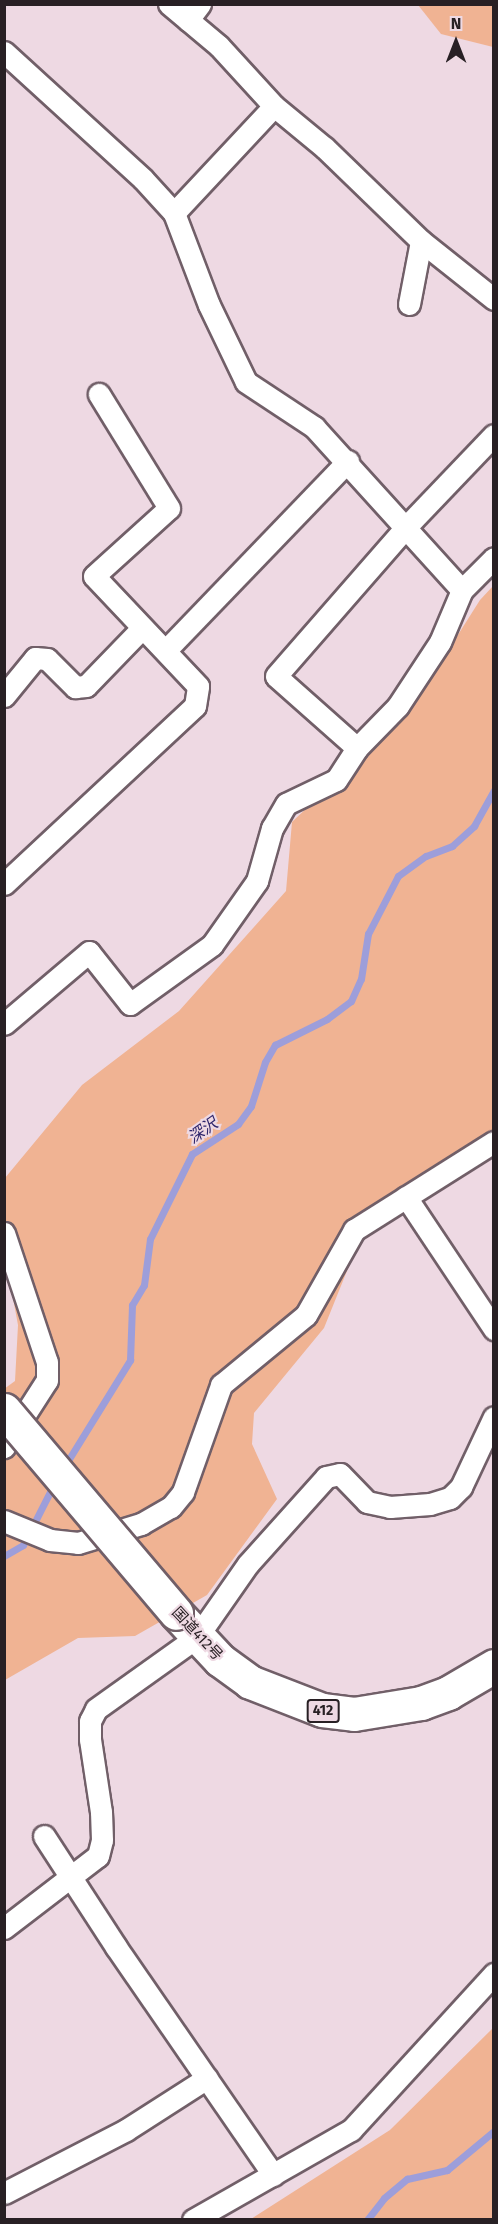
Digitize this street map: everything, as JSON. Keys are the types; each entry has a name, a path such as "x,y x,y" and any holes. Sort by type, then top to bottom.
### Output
{"highway":[{"name":"国道412号","path":"4,1410 197,1637 220,1660 250,1682 322,1710 354,1714 421,1703 448,1693 494,1666"}],"street":[{"path":"169,4 194,12 219,46 274,106 325,148 421,241 494,299"},
{"path":"4,52 143,179 174,213 209,305 246,382 314,427 348,461 462,590"},
{"path":"174,213 274,106"},
{"path":"409,304 421,241"},
{"path":"4,884 195,706 198,686 167,650 141,629 94,576 169,508 99,394"},
{"path":"357,748 276,676 406,527 494,435"},
{"path":"167,650 348,461"},
{"path":"4,1024 89,952 130,1004 212,945 257,881 272,828 286,804 336,780 357,748 398,706 434,651 462,590 494,558"},
{"path":"4,696 35,658 47,659 75,687 86,686 141,629"},
{"path":"14,1525 50,1540 78,1543 104,1538 141,1524 171,1507 183,1492 221,1384 306,1315 354,1230 494,1142"},
{"path":"406,1197 494,1329"},
{"path":"4,1233 47,1362 47,1380 4,1447"},
{"path":"4,1928 98,1856 102,1840 90,1739 90,1721 96,1709 197,1637 248,1564 326,1477 340,1474 367,1502 390,1507 430,1504 450,1498 461,1487 494,1417"},
{"path":"44,1836 273,2175"},
{"path":"193,2220 351,2130 494,1974"},
{"path":"4,2193 126,2130 207,2078"}],"shaded area":[{"path":"418,5 493,5 493,47 441,34"},
{"path":"493,586 493,1139 384,1204 353,1256 324,1328 254,1413 252,1444 277,1499 207,1595 135,1636 78,1638 5,1680 4,1389 15,1381 18,1325 5,1255 5,1178 82,1085 179,1011 286,891 292,822 411,709 480,600"},
{"path":"493,2028 493,2219 251,2219 390,2130"}],"waterway":[{"name":"深沢","path":"64,1467 130,1360 132,1305 144,1285 150,1239 192,1154 238,1124 251,1106 265,1062 275,1045 327,1019 351,1001 361,979 368,934 398,876 426,856 452,846 474,826 494,790"},
{"name":"深沢","path":"4,1556 23,1545 54,1484"},
{"path":"367,2220 384,2198 407,2179 447,2170 494,2131"}]}
